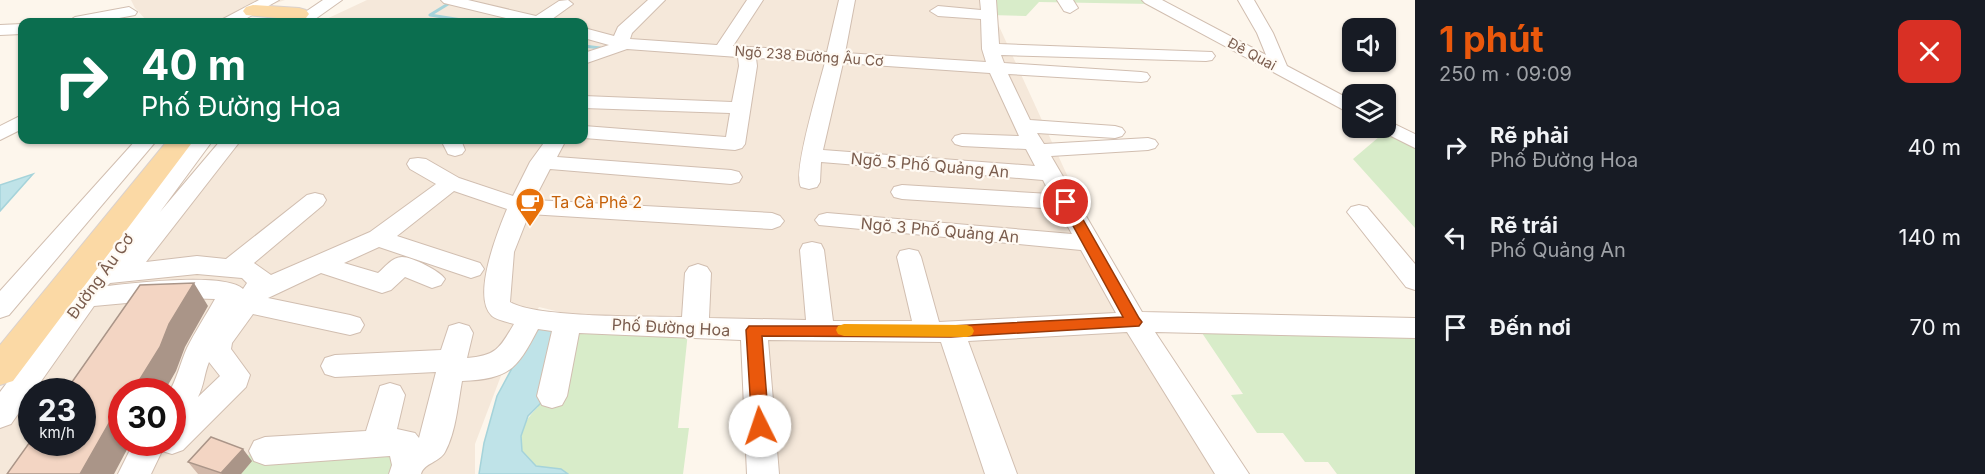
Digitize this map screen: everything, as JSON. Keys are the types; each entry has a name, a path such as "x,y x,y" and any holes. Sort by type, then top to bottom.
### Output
{"main road":[{"path":"277,11 318,0"},
{"name":"Đường Âu Cơ","path":"0,371 96,280 129,192 159,144"},
{"name":"Đường Âu Cơ","path":"0,339 129,192 177,144"}],"street":[{"path":"246,18 334,0"},
{"path":"449,0 490,4 528,18"},
{"path":"588,34 623,44 621,41 624,31 657,0"},
{"path":"721,51 755,0"},
{"path":"809,182 811,155 823,114 847,0"},
{"name":"Đê Quai","path":"1150,0 1342,102"},
{"path":"1246,0 1265,31 1275,52 1279,69"},
{"path":"545,18 565,4"},
{"path":"938,11 988,8 993,58 1031,140 1134,322 1233,474"},
{"path":"97,18 131,12"},
{"path":"0,30 18,29"},
{"name":"Ngõ 238 Đường Âu Cơ","path":"588,61 614,51 623,44 682,55 721,51 834,58 993,58"},
{"path":"588,132 735,149 748,66 746,53"},
{"path":"993,58 1206,56"},
{"path":"993,58 1141,77"},
{"path":"588,102 741,103"},
{"path":"0,134 18,123"},
{"path":"1031,140 1115,132"},
{"path":"1396,135 1415,142"},
{"path":"1396,138 1415,152"},
{"path":"962,140 1148,144"},
{"path":"0,308 144,144"},
{"name":"Đường Âu Cơ","path":"0,415 96,280 200,144"},
{"path":"96,280 227,144"},
{"path":"550,148 600,147"},
{"path":"550,148 730,177"},
{"name":"Phố Đường Hoa","path":"550,148 521,206 502,252 497,303 502,310 530,319 567,323 754,330 939,332 1134,322 1415,328"},
{"name":"Ngõ 5 Phố Quảng An","path":"811,155 1050,174"},
{"path":"418,164 451,183 521,206 772,221"},
{"path":"250,299 378,238 451,183"},
{"path":"902,192 1066,202"},
{"path":"233,267 315,200"},
{"path":"1359,212 1415,281"},
{"name":"Ngõ 3 Phố Quảng An","path":"826,220 1092,249"},
{"path":"378,238 471,269"},
{"path":"967,244 1092,249"},
{"path":"812,250 820,330"},
{"path":"909,257 1001,474"},
{"path":"320,264 382,284 402,266 432,279"},
{"path":"96,280 197,265 248,270 261,278 260,285 226,327 216,351 236,375 236,379 186,425"},
{"path":"695,328 698,273"},
{"path":"96,280 175,291 222,290 232,293 201,348 188,378 186,391"},
{"path":"250,299 350,325"},
{"path":"335,366 452,365 489,369 507,360 530,319"},
{"path":"552,396 567,323"},
{"path":"754,330 764,474"},
{"path":"406,468 414,456 428,452 434,445 459,333"},
{"path":"378,444 390,395"},
{"path":"265,451 404,442 406,468"},
{"path":"134,474 153,456"}],"shaded area":[{"path":"131,0 285,0 233,18 144,18"},
{"path":"367,0 987,0 1137,328 1233,474 761,474 752,325 568,314 539,307 507,360 475,444 475,474 0,474 0,422 18,399 18,456 96,456 96,378 35,378 219,144 588,144 588,18 329,18"}],"green space":[{"path":"989,0 1142,0 1151,4 1039,2 1026,16 990,15"},
{"path":"1396,137 1415,147 1415,228 1353,159 1378,138"},
{"path":"1198,327 1415,332 1415,474 1337,474 1328,462 1305,462 1283,433 1257,433 1231,395 1243,394"},
{"path":"560,328 688,332 678,428 689,428 683,474 568,474 561,469 536,466 524,456 520,446 521,433 526,421 538,407"},
{"path":"402,439 397,474 233,474 253,450"}],"water":[{"path":"33,174 0,211 0,185"},
{"path":"541,328 560,328 546,398 528,416 521,436 522,451 536,466 561,469 568,474 479,474 484,443 497,396 531,333"}],"building":[{"path":"194,283 141,378 108,378 108,425 96,446 96,378 75,378 140,285"},
{"path":"211,437 243,449 221,473 188,462"},
{"path":"20,456 90,456 80,474 7,474"}],"waterway":[{"path":"448,4 430,15 449,18"},
{"path":"588,46 600,48"}],"slow traffic":[{"path":"844,330 967,331"}],"place":[{"name":"Ta Cà Phê 2","path":"530,228"}],"route":[{"path":"760,426 754,330 951,332 1134,322 1066,202"}]}
